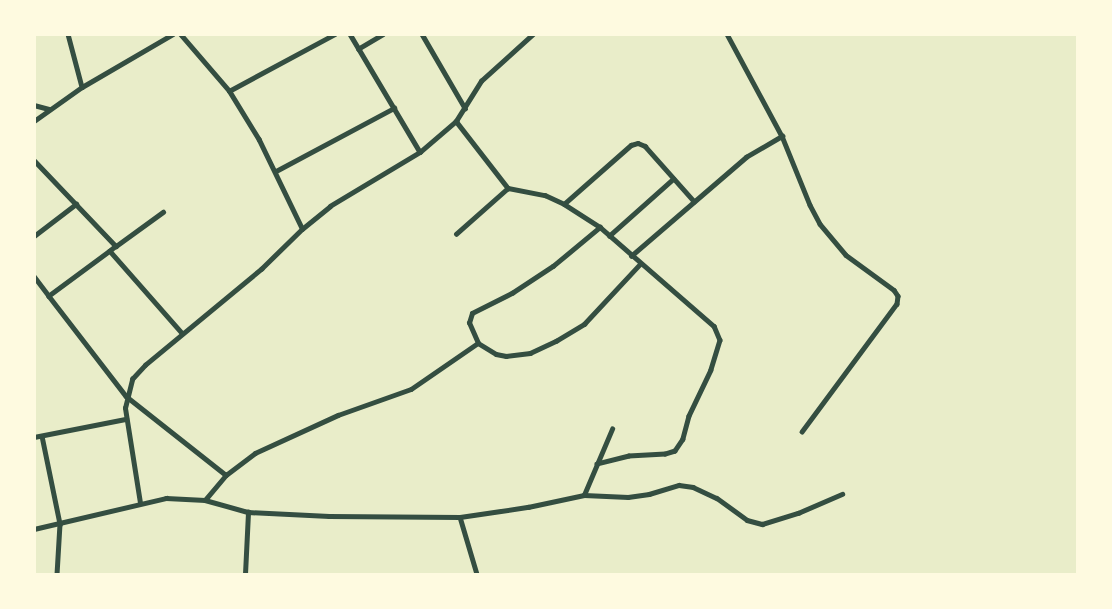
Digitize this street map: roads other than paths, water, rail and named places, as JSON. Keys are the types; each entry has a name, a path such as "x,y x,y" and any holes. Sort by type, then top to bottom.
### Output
{"street":[{"path":"68,34 82,87"},
{"path":"34,121 82,87 173,34"},
{"path":"180,34 229,91 276,171 302,229"},
{"path":"229,91 335,34"},
{"path":"350,34 420,152"},
{"path":"358,49 383,34"},
{"path":"423,34 465,108"},
{"path":"140,504 126,418 126,396 132,379 182,333 261,269 302,229 350,193 420,152 456,121 481,81 533,34"},
{"path":"727,34 782,136 820,224 846,255 894,290 898,296 897,304 802,432"},
{"path":"34,105 50,109"},
{"path":"276,171 394,108"},
{"path":"456,121 508,188 527,190 564,204 600,227 639,264 714,326 718,332 719,350 689,416 683,439 675,451 665,454 629,456 597,464"},
{"path":"631,256 746,157 782,136"},
{"path":"564,204 635,143 645,146 694,201"},
{"path":"34,160 116,246"},
{"path":"609,236 673,179"},
{"path":"456,234 508,188"},
{"path":"34,236 76,204"},
{"path":"49,296 163,212"},
{"path":"600,227 553,266 512,293 472,313 470,323 478,342 496,354 506,356 530,353 584,324 639,264"},
{"path":"110,251 182,333"},
{"path":"34,276 126,396 226,475"},
{"path":"205,500 239,463 273,443 338,415 411,390 478,342"},
{"path":"34,437 126,418"},
{"path":"584,495 612,429"},
{"path":"42,436 60,524 57,574"},
{"path":"34,529 166,498 205,500 248,512 460,518 584,495 628,497 649,494 679,485 693,487 712,495 747,520 762,524 798,513 842,494"},
{"path":"245,574 248,512"},
{"path":"460,518 477,574"}]}
